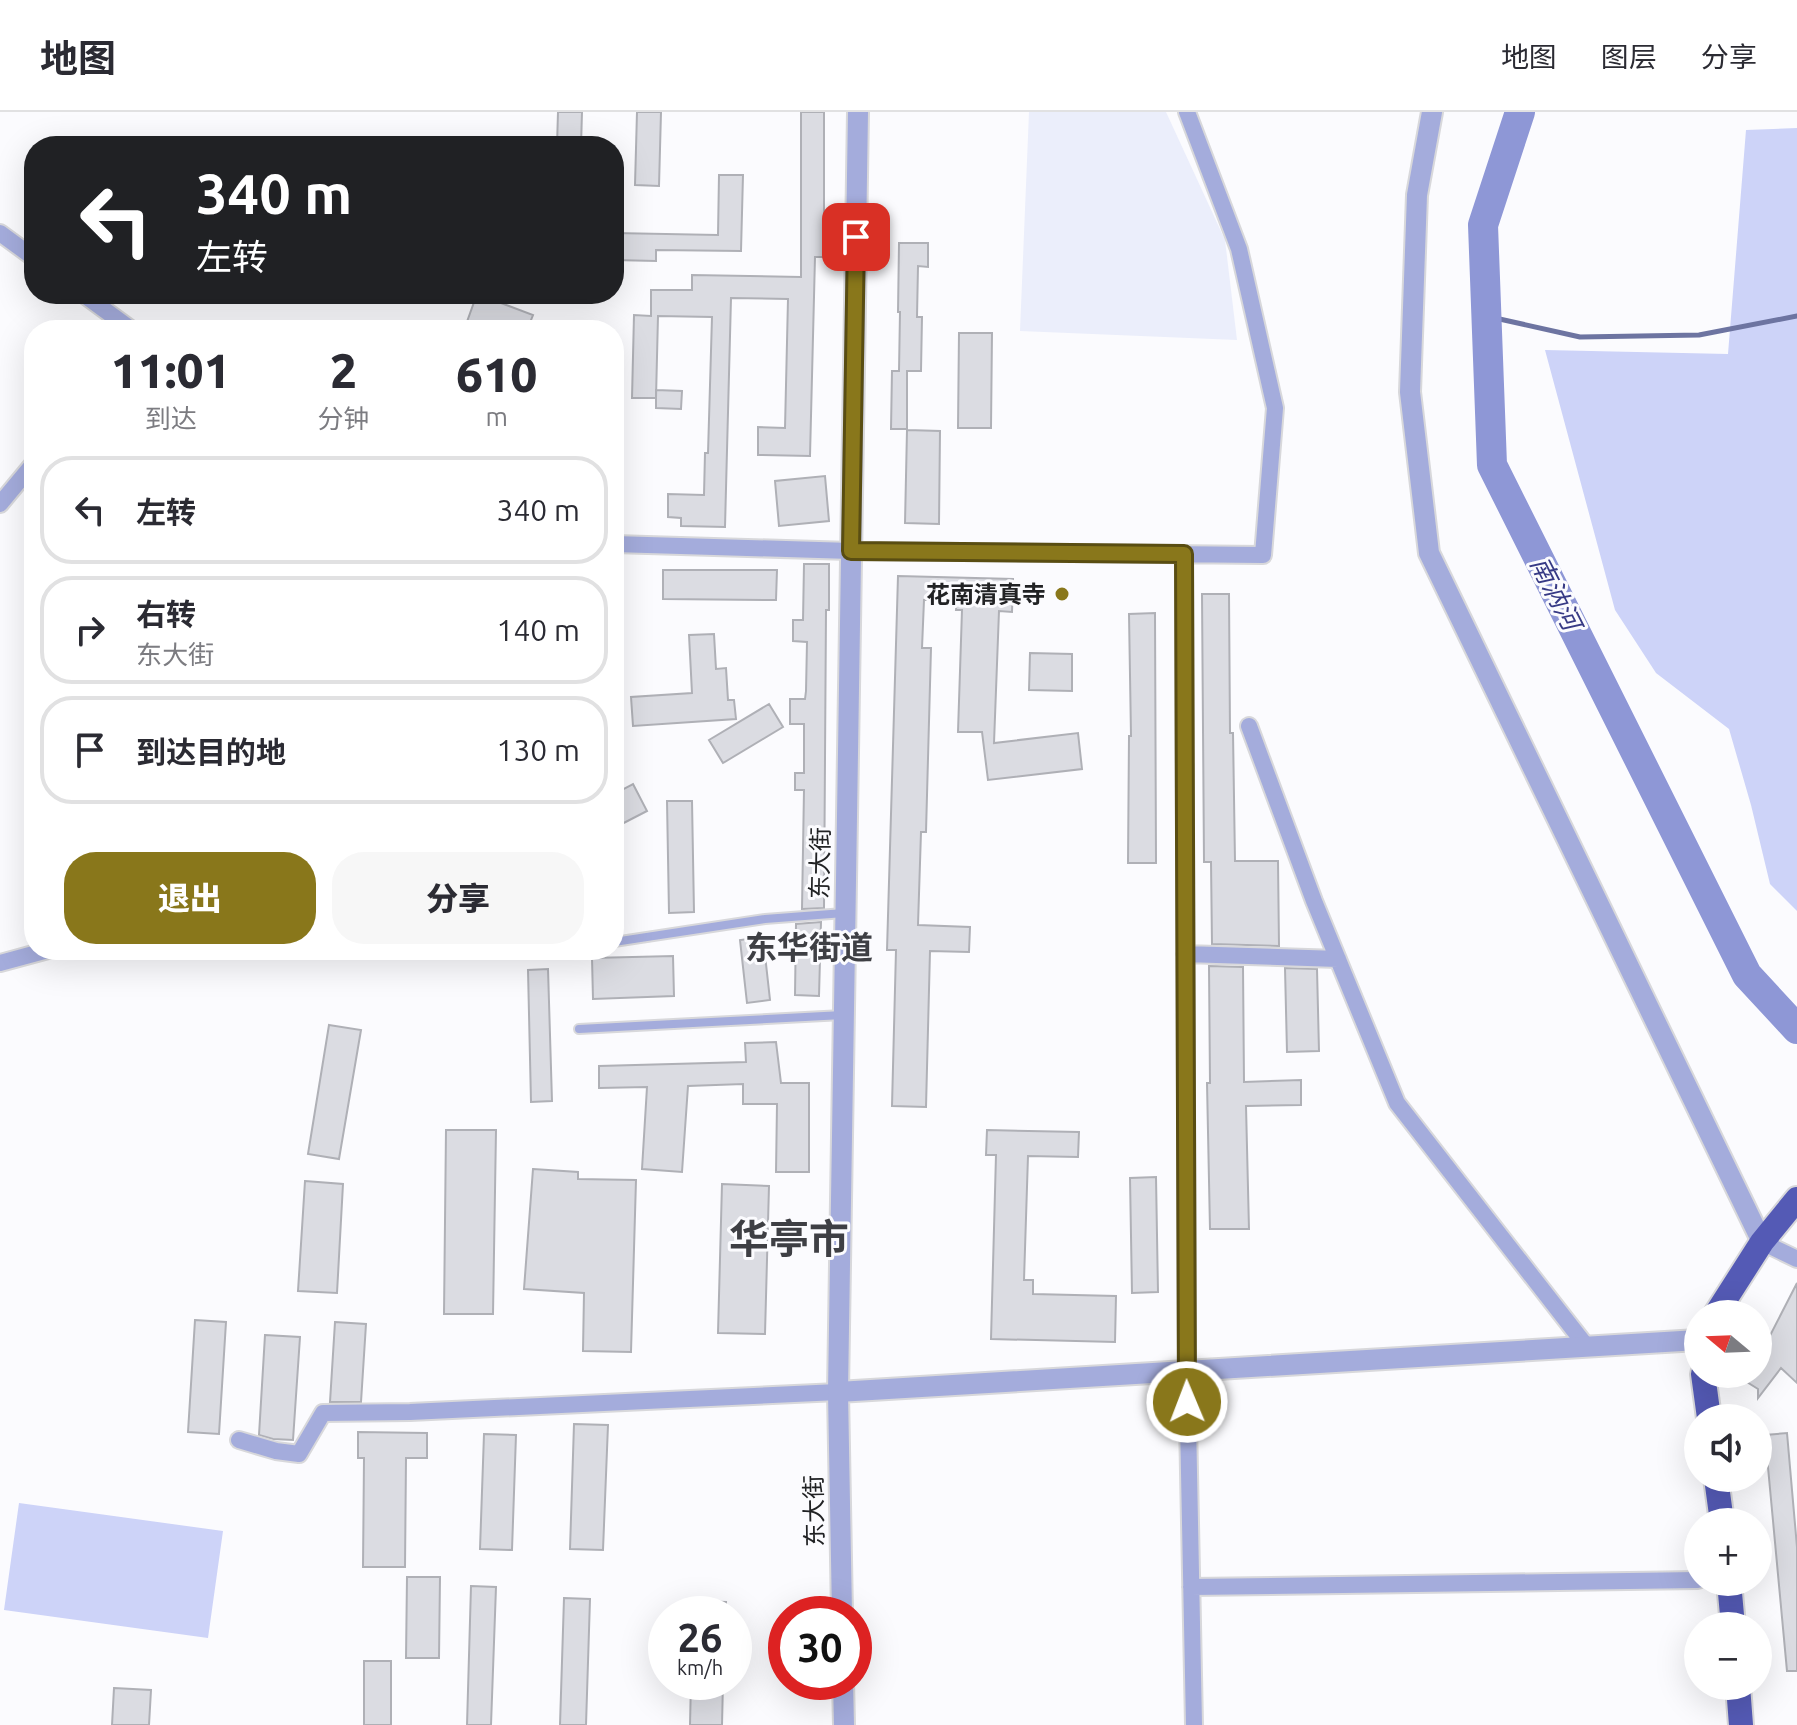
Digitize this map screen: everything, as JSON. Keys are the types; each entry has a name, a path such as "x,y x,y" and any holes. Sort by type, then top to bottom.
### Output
{"highway":[{"path":"1725,1300 1762,1242 1792,1205"},
{"path":"1739,1700 1741,1725"}],"street":[{"name":"东大街","path":"842,1596 838,1392 858,112"},
{"path":"624,544 851,551 1263,555 1275,408 1239,249 1187,112"},
{"path":"1432,112 1417,195 1410,392 1429,553 1762,1242 1797,1259"},
{"path":"0,233 24,251"},
{"path":"97,304 118,320"},
{"path":"0,504 24,475"},
{"path":"1184,554 1187,1371 1194,1725"},
{"path":"1249,726 1314,901 1397,1103 1587,1347"},
{"path":"1185,954 1338,959"},
{"path":"0,963 24,956"},
{"path":"239,1440 299,1454 323,1413 410,1412 838,1392 1684,1341"},
{"path":"1191,1587 1684,1580"},
{"path":"843,1700 844,1725"}],"lane":[{"path":"624,940 765,919 845,913"},
{"path":"579,1029 844,1015"}],"shaded area":[{"path":"1029,112 1166,112 1225,240 1237,340 1020,331"},
{"path":"1797,128 1797,911 1770,884 1729,729 1656,673 1615,610 1545,350 1728,354 1746,130"},
{"path":"19,1503 223,1531 208,1638 4,1610"}],"building":[{"path":"558,112 582,112 581,136 557,136"},
{"path":"637,112 661,112 659,186 635,185"},
{"path":"801,112 824,112 824,257 815,257 810,456 758,455 758,427 785,428 788,299 731,298 725,527 681,526 681,518 668,517 668,494 704,495 712,317 658,316 656,398 632,398 634,315 651,316 651,290 692,290 692,275 801,277"},
{"path":"719,175 743,175 741,251 656,250 656,261 624,260 624,233 718,235"},
{"path":"899,243 928,243 928,267 918,266 917,317 922,317 921,371 907,371 907,429 891,429 892,371 899,371"},
{"path":"473,304 504,304 533,315 531,320 468,320"},
{"path":"959,333 992,333 991,428 958,428"},
{"path":"656,390 682,391 681,409 656,408"},
{"path":"907,430 940,431 939,524 905,523"},
{"path":"825,476 829,521 779,526 775,481"},
{"path":"804,564 829,564 829,610 826,610 824,908 802,909 804,790 795,790 795,773 804,773 804,724 790,724 790,699 805,699 806,691 807,642 793,641 793,620 803,620"},
{"path":"663,570 777,570 776,600 663,599"},
{"path":"898,576 1013,579 1012,612 999,611 994,743 1078,733 1082,769 988,780 982,732 958,732 962,610 956,610 957,600 924,600 922,648 931,648 926,832 921,832 918,925 970,927 969,952 930,951 926,1107 892,1106 896,950 887,950"},
{"path":"1202,594 1229,594 1235,861 1278,861 1279,946 1212,944 1211,862 1204,862"},
{"path":"1155,613 1156,863 1128,863 1131,736 1129,614"},
{"path":"714,634 716,669 726,668 728,700 734,700 736,719 633,726 631,697 692,693 689,635"},
{"path":"1030,653 1072,654 1072,691 1029,690"},
{"path":"769,704 783,727 723,763 709,740"},
{"path":"633,784 647,811 624,823 624,789"},
{"path":"667,801 692,801 694,912 669,913"},
{"path":"821,922 819,996 795,995 796,924"},
{"path":"763,937 770,1000 747,1003 740,940"},
{"path":"673,956 674,996 593,999 592,960 624,960 624,957"},
{"path":"1209,966 1243,967 1244,1082 1301,1080 1301,1105 1246,1106 1249,1229 1210,1229 1207,1083 1210,1083"},
{"path":"1285,968 1317,969 1319,1051 1287,1052"},
{"path":"548,969 552,1101 531,1102 528,970"},
{"path":"329,1025 361,1030 339,1159 308,1154"},
{"path":"776,1042 781,1083 809,1083 809,1172 776,1172 777,1104 743,1104 743,1084 688,1086 682,1172 642,1169 647,1087 599,1088 599,1066 746,1062 745,1043"},
{"path":"446,1130 496,1130 493,1314 444,1314"},
{"path":"987,1130 1079,1132 1078,1157 1028,1156 1024,1280 1033,1280 1033,1294 1116,1296 1115,1342 991,1339 996,1155 986,1155"},
{"path":"533,1169 578,1172 578,1179 636,1180 631,1352 583,1351 584,1293 524,1289"},
{"path":"1156,1177 1158,1292 1132,1293 1130,1178"},
{"path":"305,1181 343,1184 337,1293 298,1291"},
{"path":"722,1184 769,1186 765,1334 718,1333"},
{"path":"1797,1283 1797,1383 1781,1368 1772,1380 1772,1332"},
{"path":"195,1320 226,1322 219,1434 188,1432"},
{"path":"335,1322 366,1324 361,1402 330,1402"},
{"path":"265,1335 300,1337 293,1440 259,1435"},
{"path":"574,1424 608,1425 603,1550 570,1549"},
{"path":"358,1432 427,1433 427,1458 406,1458 405,1567 363,1567 364,1458 358,1458"},
{"path":"1787,1433 1797,1547 1797,1671 1787,1671 1770,1492 1772,1434"},
{"path":"484,1434 516,1435 512,1550 480,1549"},
{"path":"407,1577 440,1577 439,1658 406,1658"},
{"path":"471,1586 496,1587 491,1725 467,1725"},
{"path":"564,1598 590,1599 586,1725 560,1725"},
{"path":"364,1661 391,1661 391,1725 364,1725"},
{"path":"114,1688 151,1690 149,1725 112,1725"},
{"path":"691,1700 723,1700 722,1725 690,1725"}],"waterway":[{"name":"南汭河","path":"1520,112 1483,225 1492,465 1747,975 1797,1029"},
{"path":"1486,316 1580,337 1699,335 1797,316"}],"place":[{"name":"花南清真寺","path":"1062,594"}],"district":[{"name":"东华街道","path":"809,947"},
{"name":"华亭市","path":"789,1238"}],"route":[{"path":"856,237 851,551 1184,554 1187,1402"}]}
